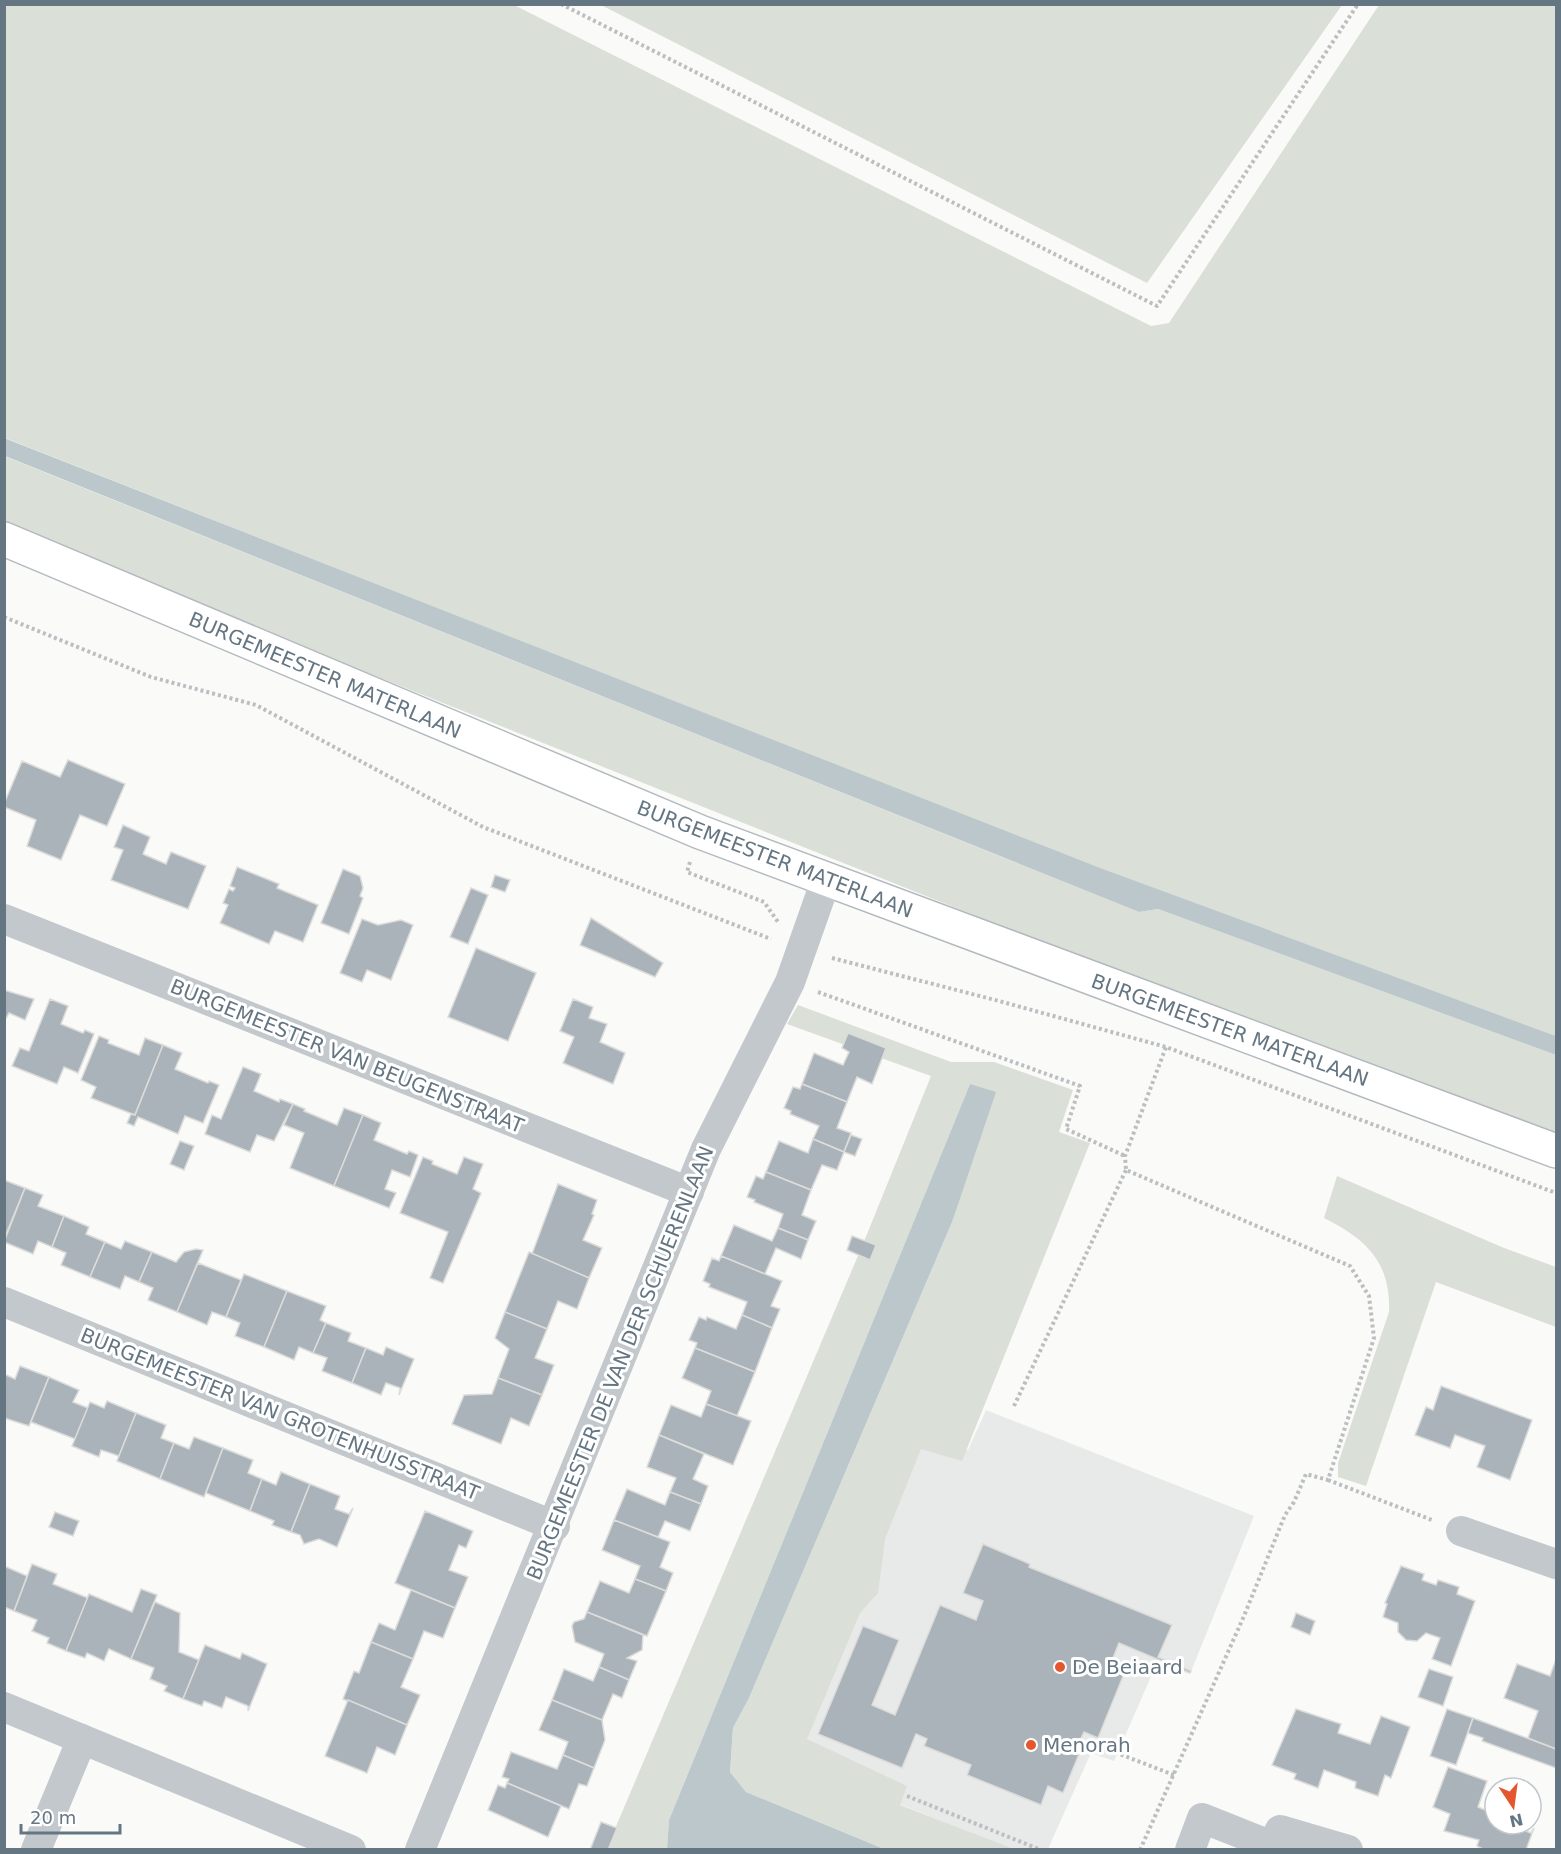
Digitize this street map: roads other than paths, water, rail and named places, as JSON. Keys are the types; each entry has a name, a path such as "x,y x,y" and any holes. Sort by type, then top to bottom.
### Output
{"main road":[{"name":"BURGEMEESTER MATERLAAN","path":"4,539 700,832 1557,1151"}],"street":[{"name":"BURGEMEESTER DE VAN DER SCHUERENLAAN","path":"420,1850 555,1526 689,1192 724,1110 790,982 826,880"},
{"name":"BURGEMEESTER VAN BEUGENSTRAAT","path":"4,919 689,1192"},
{"name":"BURGEMEESTER VAN GROTENHUISSTRAAT","path":"4,1302 555,1526"},
{"path":"1461,1531 1557,1564"},
{"path":"4,1707 351,1850"},
{"path":"36,1850 82,1739"},
{"path":"1190,1850 1202,1818 1269,1847 1280,1830 1348,1850"}],"place":[{"name":"De Beiaard","path":"1060,1667"},
{"name":"Menorah","path":"1031,1745"}]}
